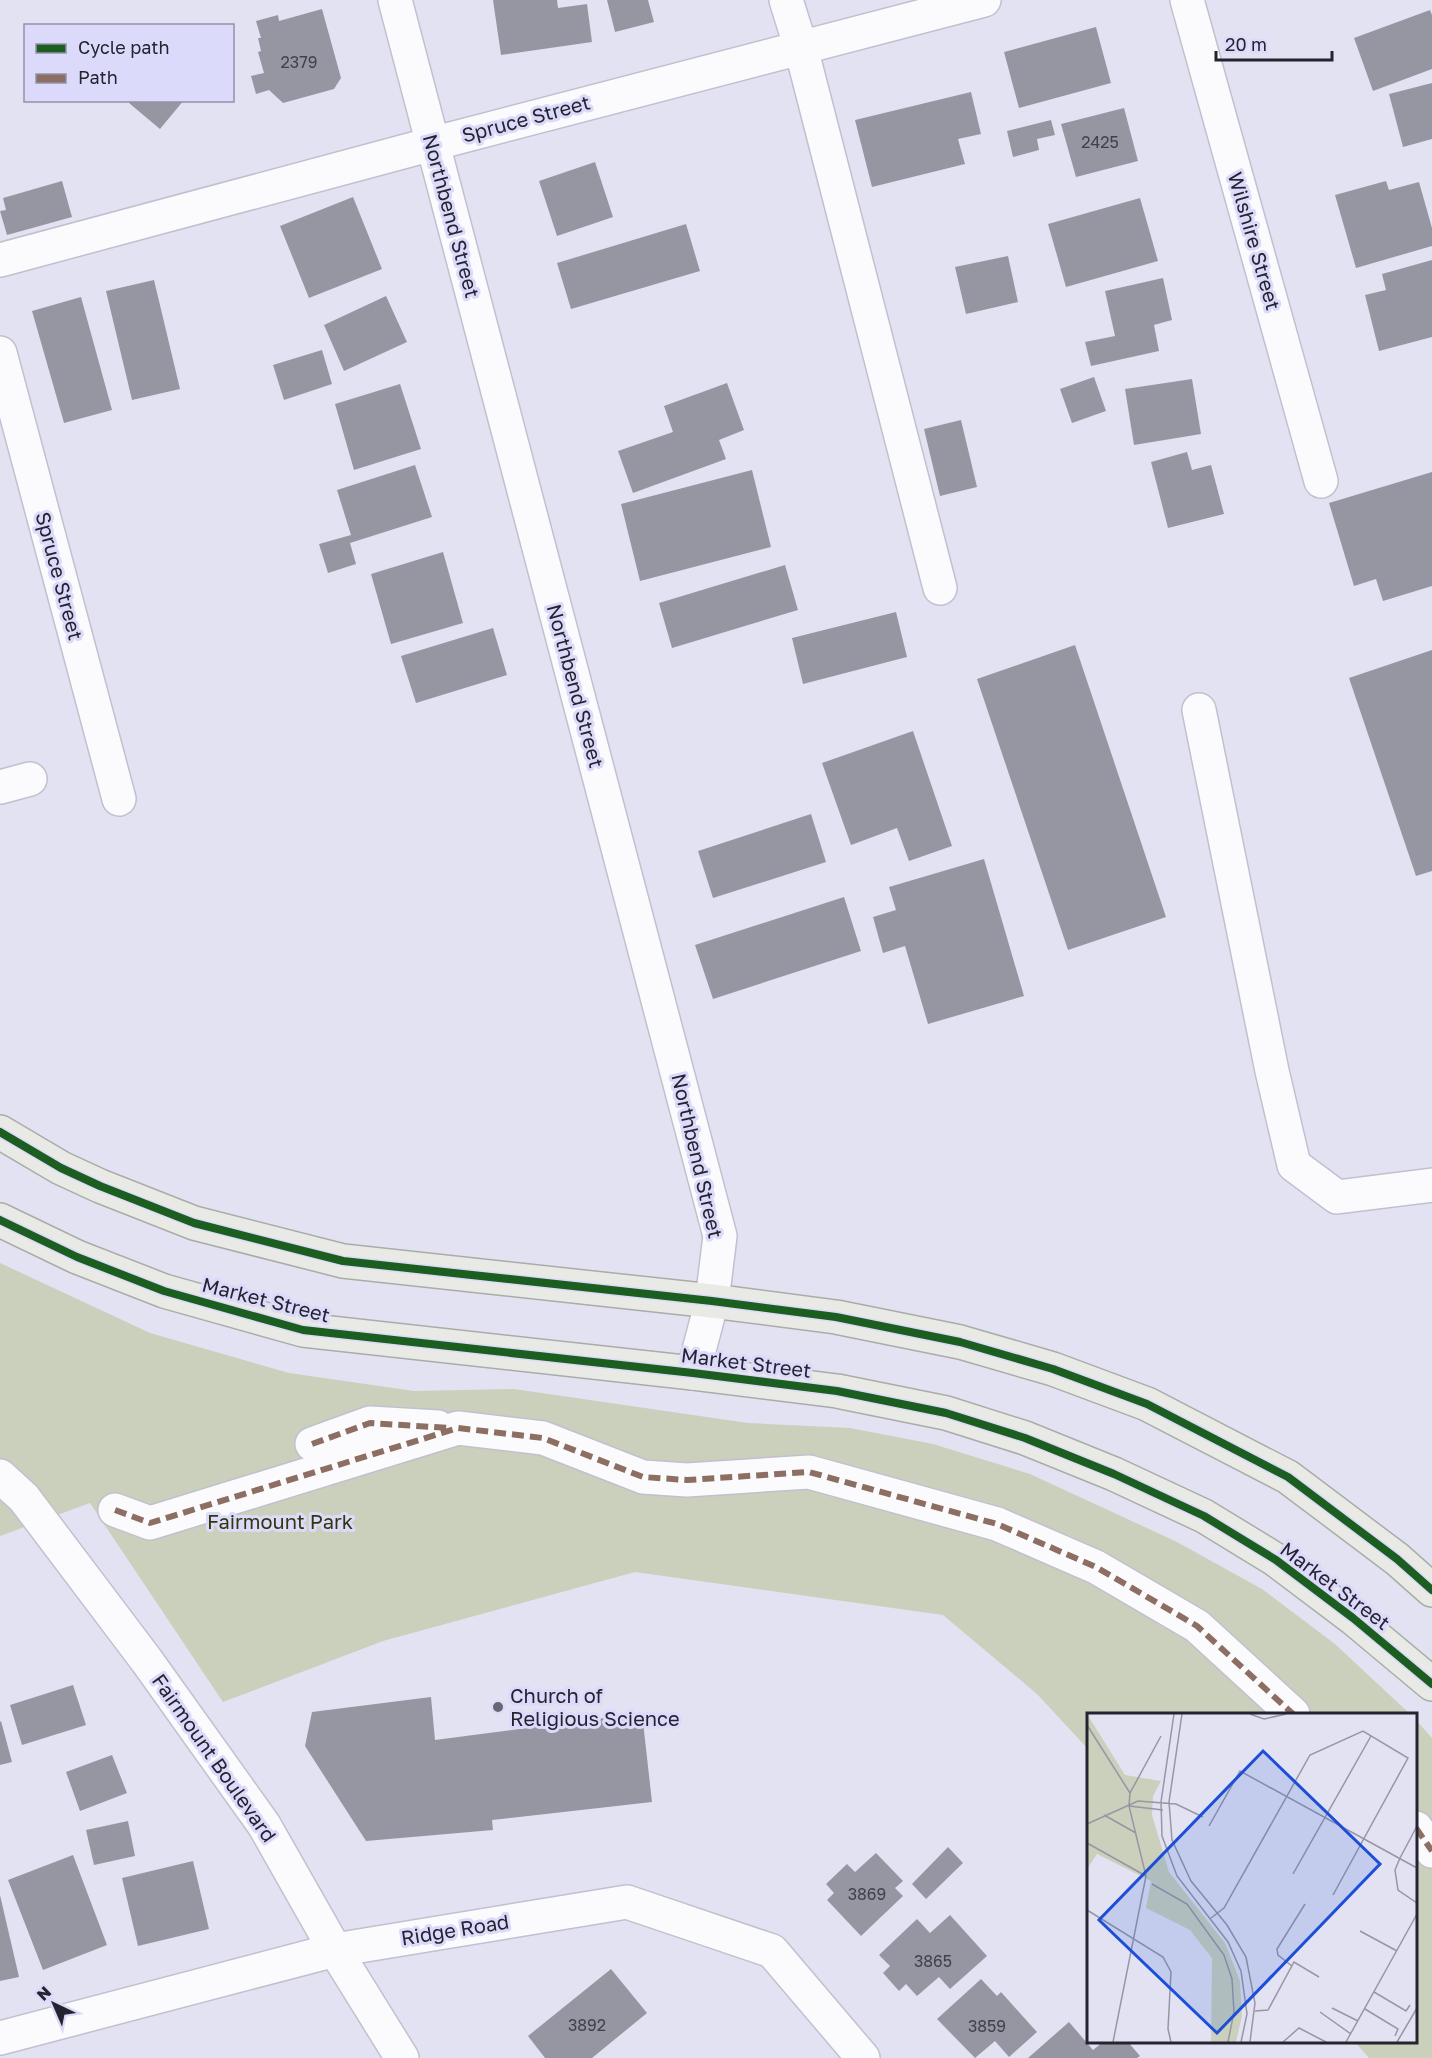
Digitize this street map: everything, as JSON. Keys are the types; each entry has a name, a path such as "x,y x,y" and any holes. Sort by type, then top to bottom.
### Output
{"main road":[{"path":"0,1132 61,1168 194,1223 343,1261 712,1301 836,1317 960,1342 1053,1369 1147,1404 1288,1477 1397,1559 1432,1590"},
{"name":"Market Street","path":"0,1220 76,1257 164,1291 303,1330 837,1391 946,1413 1025,1438 1114,1474 1204,1516 1276,1560 1353,1618 1432,1684"}],"street":[{"name":"Northbend Street","path":"395,0 720,1236 712,1301 693,1373"},
{"path":"786,0 801,48 940,588"},
{"name":"Spruce Street","path":"0,260 984,0"},
{"name":"Wilshire Street","path":"1187,0 1321,481"},
{"name":"Spruce Street","path":"0,353 118,799"},
{"path":"1199,710 1272,1071 1294,1165 1337,1197 1432,1185"},
{"path":"312,1443 370,1423 458,1428 543,1438 643,1477 687,1480 809,1472 997,1524 1096,1567 1197,1626 1292,1713"},
{"path":"115,1510 150,1523 458,1428"},
{"name":"Fairmount Boulevard","path":"0,1476 12,1502 147,1661 264,1825 335,1950 402,2058"},
{"path":"1417,1829 1432,1851"},
{"name":"Ridge Road","path":"0,2038 335,1950 627,1902 772,1951 863,2058"}],"green space":[{"name":"Fairmount Park","path":"0,1263 150,1333 289,1373 414,1391 514,1389 748,1423 850,1428 933,1444 1030,1474 1175,1541 1262,1589 1335,1644 1409,1713 1087,1713 1087,1748 1037,1694 943,1615 635,1572 383,1641 223,1702 90,1503 0,1536"},
{"path":"1417,1721 1432,1738 1432,2058 1369,2058 1356,2043 1417,2043"}],"building":[{"path":"493,0 557,0 558,8 587,4 592,42 501,55"},
{"path":"607,0 648,0 654,22 615,32"},
{"path":"322,9 341,78 334,89 283,103 269,90 256,94 251,76 264,73 258,52 261,51 258,38 261,38 256,21 278,15 279,21"},
{"path":"1430,10 1432,15 1432,69 1373,91 1354,38"},
{"path":"1096,27 1111,83 1019,108 1004,52"},
{"path":"1432,83 1432,139 1403,147 1389,94"},
{"path":"971,92 981,134 958,139 965,164 872,187 855,120"},
{"path":"130,102 182,102 160,129"},
{"path":"1124,108 1138,161 1076,177 1061,124"},
{"path":"1051,120 1055,135 1037,139 1039,150 1013,157 1007,131"},
{"path":"595,162 613,217 557,236 539,181"},
{"path":"62,181 72,217 7,235 0,211 6,210 3,198"},
{"path":"1386,181 1389,190 1419,182 1432,228 1432,246 1356,268 1335,195"},
{"path":"353,197 382,269 309,298 280,226"},
{"path":"1140,198 1158,261 1066,287 1048,224"},
{"path":"686,224 700,271 571,309 557,263"},
{"path":"1008,256 1018,302 966,314 955,267"},
{"path":"1432,260 1432,337 1379,351 1365,295 1386,290 1382,274"},
{"path":"1163,278 1172,320 1154,325 1159,351 1091,366 1085,342 1115,336 1105,291"},
{"path":"154,280 180,389 132,400 106,291"},
{"path":"386,296 407,342 344,371 324,325"},
{"path":"81,297 112,410 64,423 32,311"},
{"path":"322,350 332,384 284,400 273,365"},
{"path":"1094,377 1106,411 1072,423 1060,389"},
{"path":"1192,379 1201,434 1134,445 1125,389"},
{"path":"727,383 744,430 719,440 726,459 633,493 618,451 673,432 664,406"},
{"path":"400,384 421,449 354,470 335,404"},
{"path":"961,420 977,487 940,496 924,429"},
{"path":"1187,452 1192,470 1211,465 1224,514 1168,528 1151,462"},
{"path":"415,465 432,517 350,543 356,564 328,573 319,544 351,535 337,490"},
{"path":"752,470 771,547 640,581 621,504"},
{"path":"1432,472 1432,586 1383,601 1376,579 1354,586 1329,503"},
{"path":"443,552 463,623 391,644 371,574"},
{"path":"785,565 798,610 672,648 659,603"},
{"path":"896,612 907,657 803,684 792,638"},
{"path":"493,628 507,675 416,703 401,656"},
{"path":"1075,645 1166,917 1068,950 977,679"},
{"path":"1432,650 1432,871 1416,876 1349,678"},
{"path":"913,731 952,846 909,861 897,828 851,845 822,763"},
{"path":"811,814 826,862 713,898 698,851"},
{"path":"984,859 1024,996 928,1024 905,946 883,953 873,917 896,910 889,887"},
{"path":"844,897 861,951 713,999 695,945"},
{"path":"73,1685 86,1725 22,1745 10,1705"},
{"path":"431,1697 435,1740 642,1713 652,1802 492,1820 493,1830 366,1841 305,1746 312,1712"},
{"path":"0,1722 12,1762 0,1765"},
{"path":"112,1755 127,1793 80,1811 66,1772"},
{"path":"128,1821 135,1856 94,1865 86,1830"},
{"path":"948,1847 963,1863 926,1899 912,1884"},
{"path":"876,1853 903,1881 895,1888 903,1896 861,1936 827,1900 834,1893 826,1884 847,1864 855,1872"},
{"path":"73,1855 107,1945 43,1970 8,1880"},
{"path":"193,1861 209,1929 138,1946 122,1878"},
{"path":"0,1895 19,1977 0,1981"},
{"path":"950,1915 987,1956 950,1989 939,1977 917,1996 906,1984 899,1991 883,1973 890,1966 879,1955 917,1919 930,1933"},
{"path":"611,1969 647,2013 592,2058 545,2058 528,2036"},
{"path":"981,1979 997,1996 1001,1992 1037,2032 1009,2057 995,2041 975,2058 937,2019"},
{"path":"1069,2022 1093,2050 1102,2043 1129,2043 1140,2056 1137,2058 1028,2058"}],"marked path":[{"path":"312,1444 370,1423 449,1428"},
{"path":"115,1510 150,1523 458,1428 543,1438 643,1477 687,1480 809,1472 997,1524 1096,1567 1197,1626 1292,1713"},
{"path":"1417,1829 1432,1851"}],"cycle path":[{"path":"0,1132 61,1168 194,1223 343,1261 712,1301 836,1317 960,1342 1053,1369 1147,1404 1288,1477 1397,1559 1432,1590"},
{"path":"0,1220 77,1257 164,1291 303,1330 837,1391 946,1413 1025,1438 1114,1474 1204,1516 1276,1560 1353,1618 1432,1684"}],"place":[{"name":"Church of Religious Science","path":"498,1707"}]}
